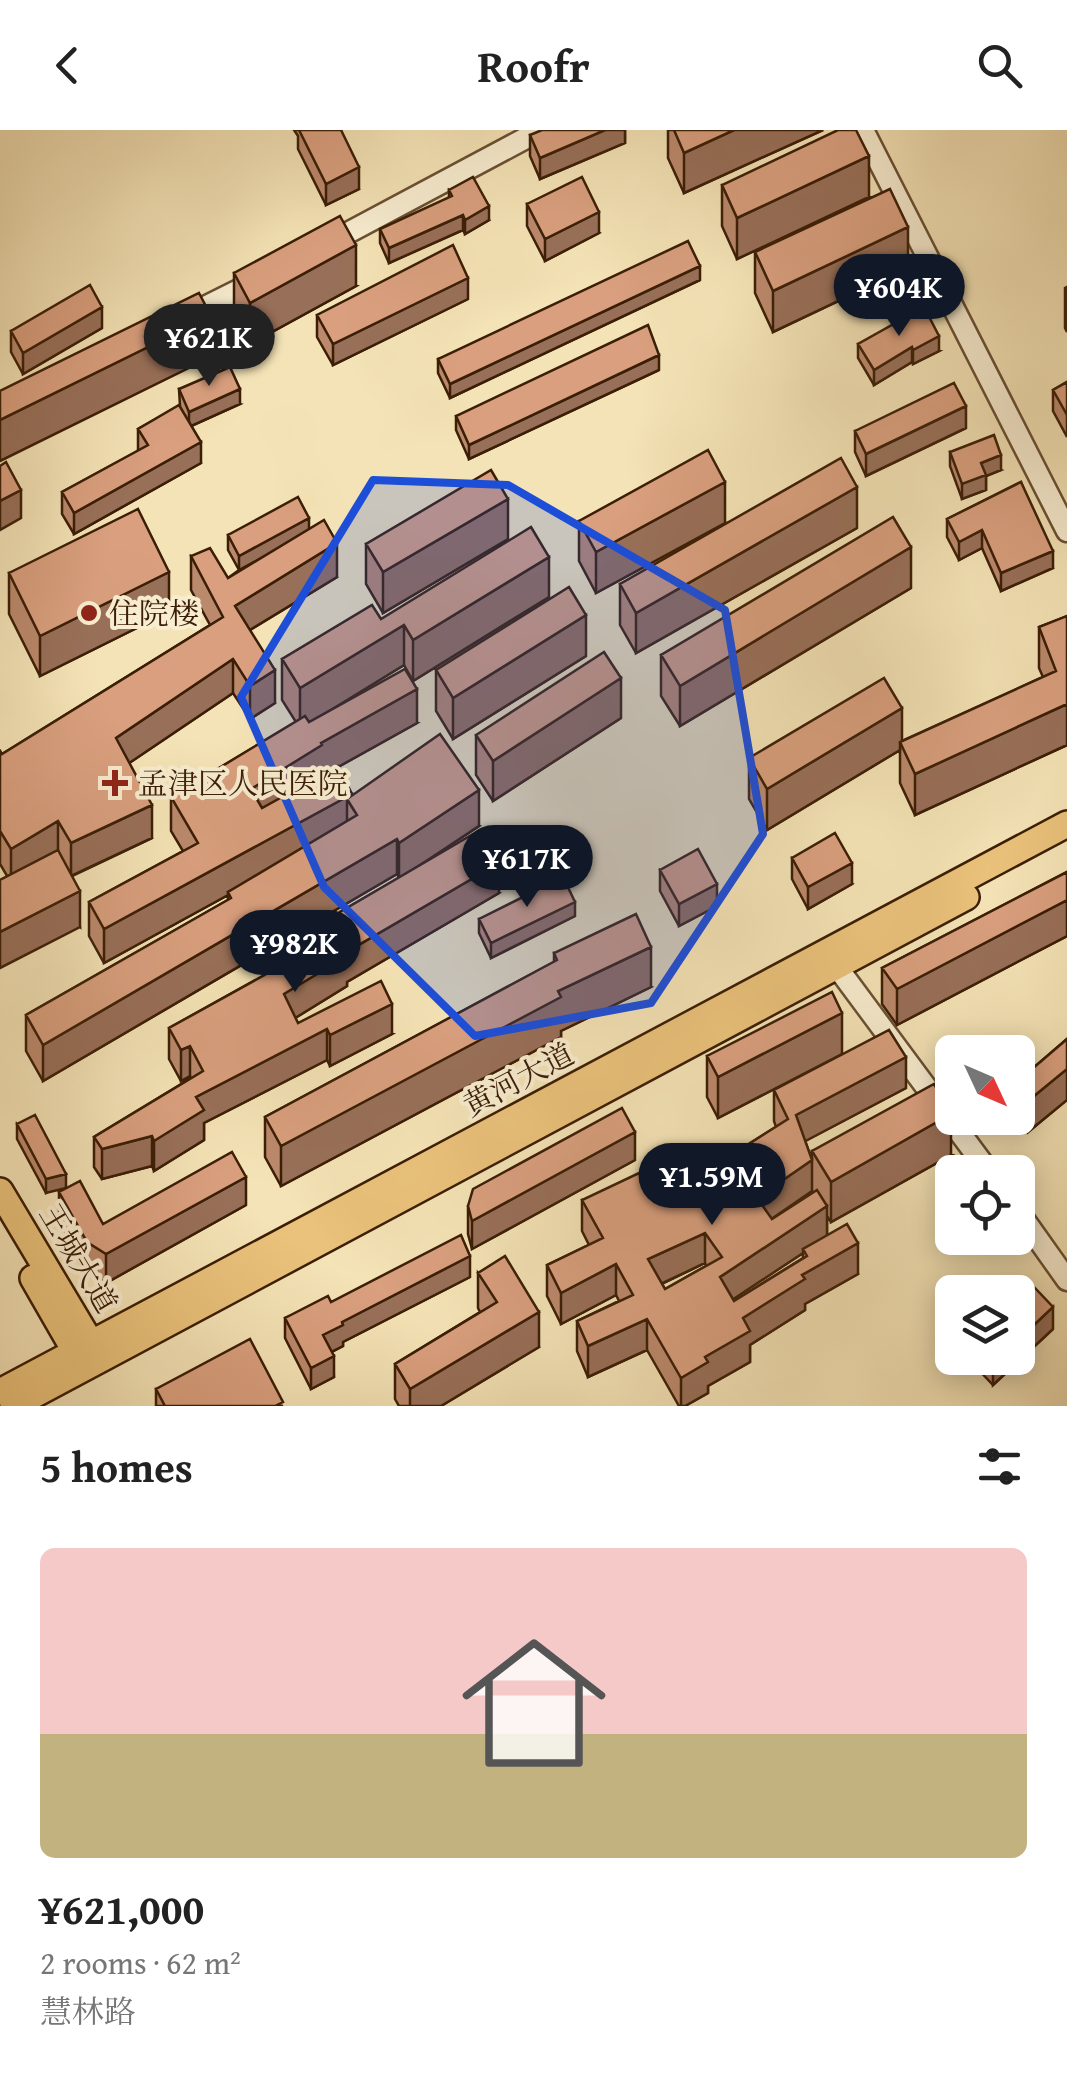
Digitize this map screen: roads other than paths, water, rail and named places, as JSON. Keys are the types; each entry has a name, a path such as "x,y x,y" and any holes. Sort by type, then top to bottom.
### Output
{"main road":[{"name":"黄河大道","path":"13,1406 88,1356 1067,824"},
{"name":"黄河大道","path":"0,1392 88,1356 1067,843"},
{"name":"王城大道","path":"0,1191 88,1356"},
{"name":"王城大道","path":"0,1222 88,1356"}],"street":[{"path":"308,254 541,130"},
{"path":"864,130 1067,531"},
{"path":"172,324 275,271"},
{"path":"837,966 976,1155"},
{"path":"1035,1235 1067,1280"}],"place":[{"name":"住院楼","path":"89,613"},
{"name":"孟津区人民医院","path":"115,783"}]}
